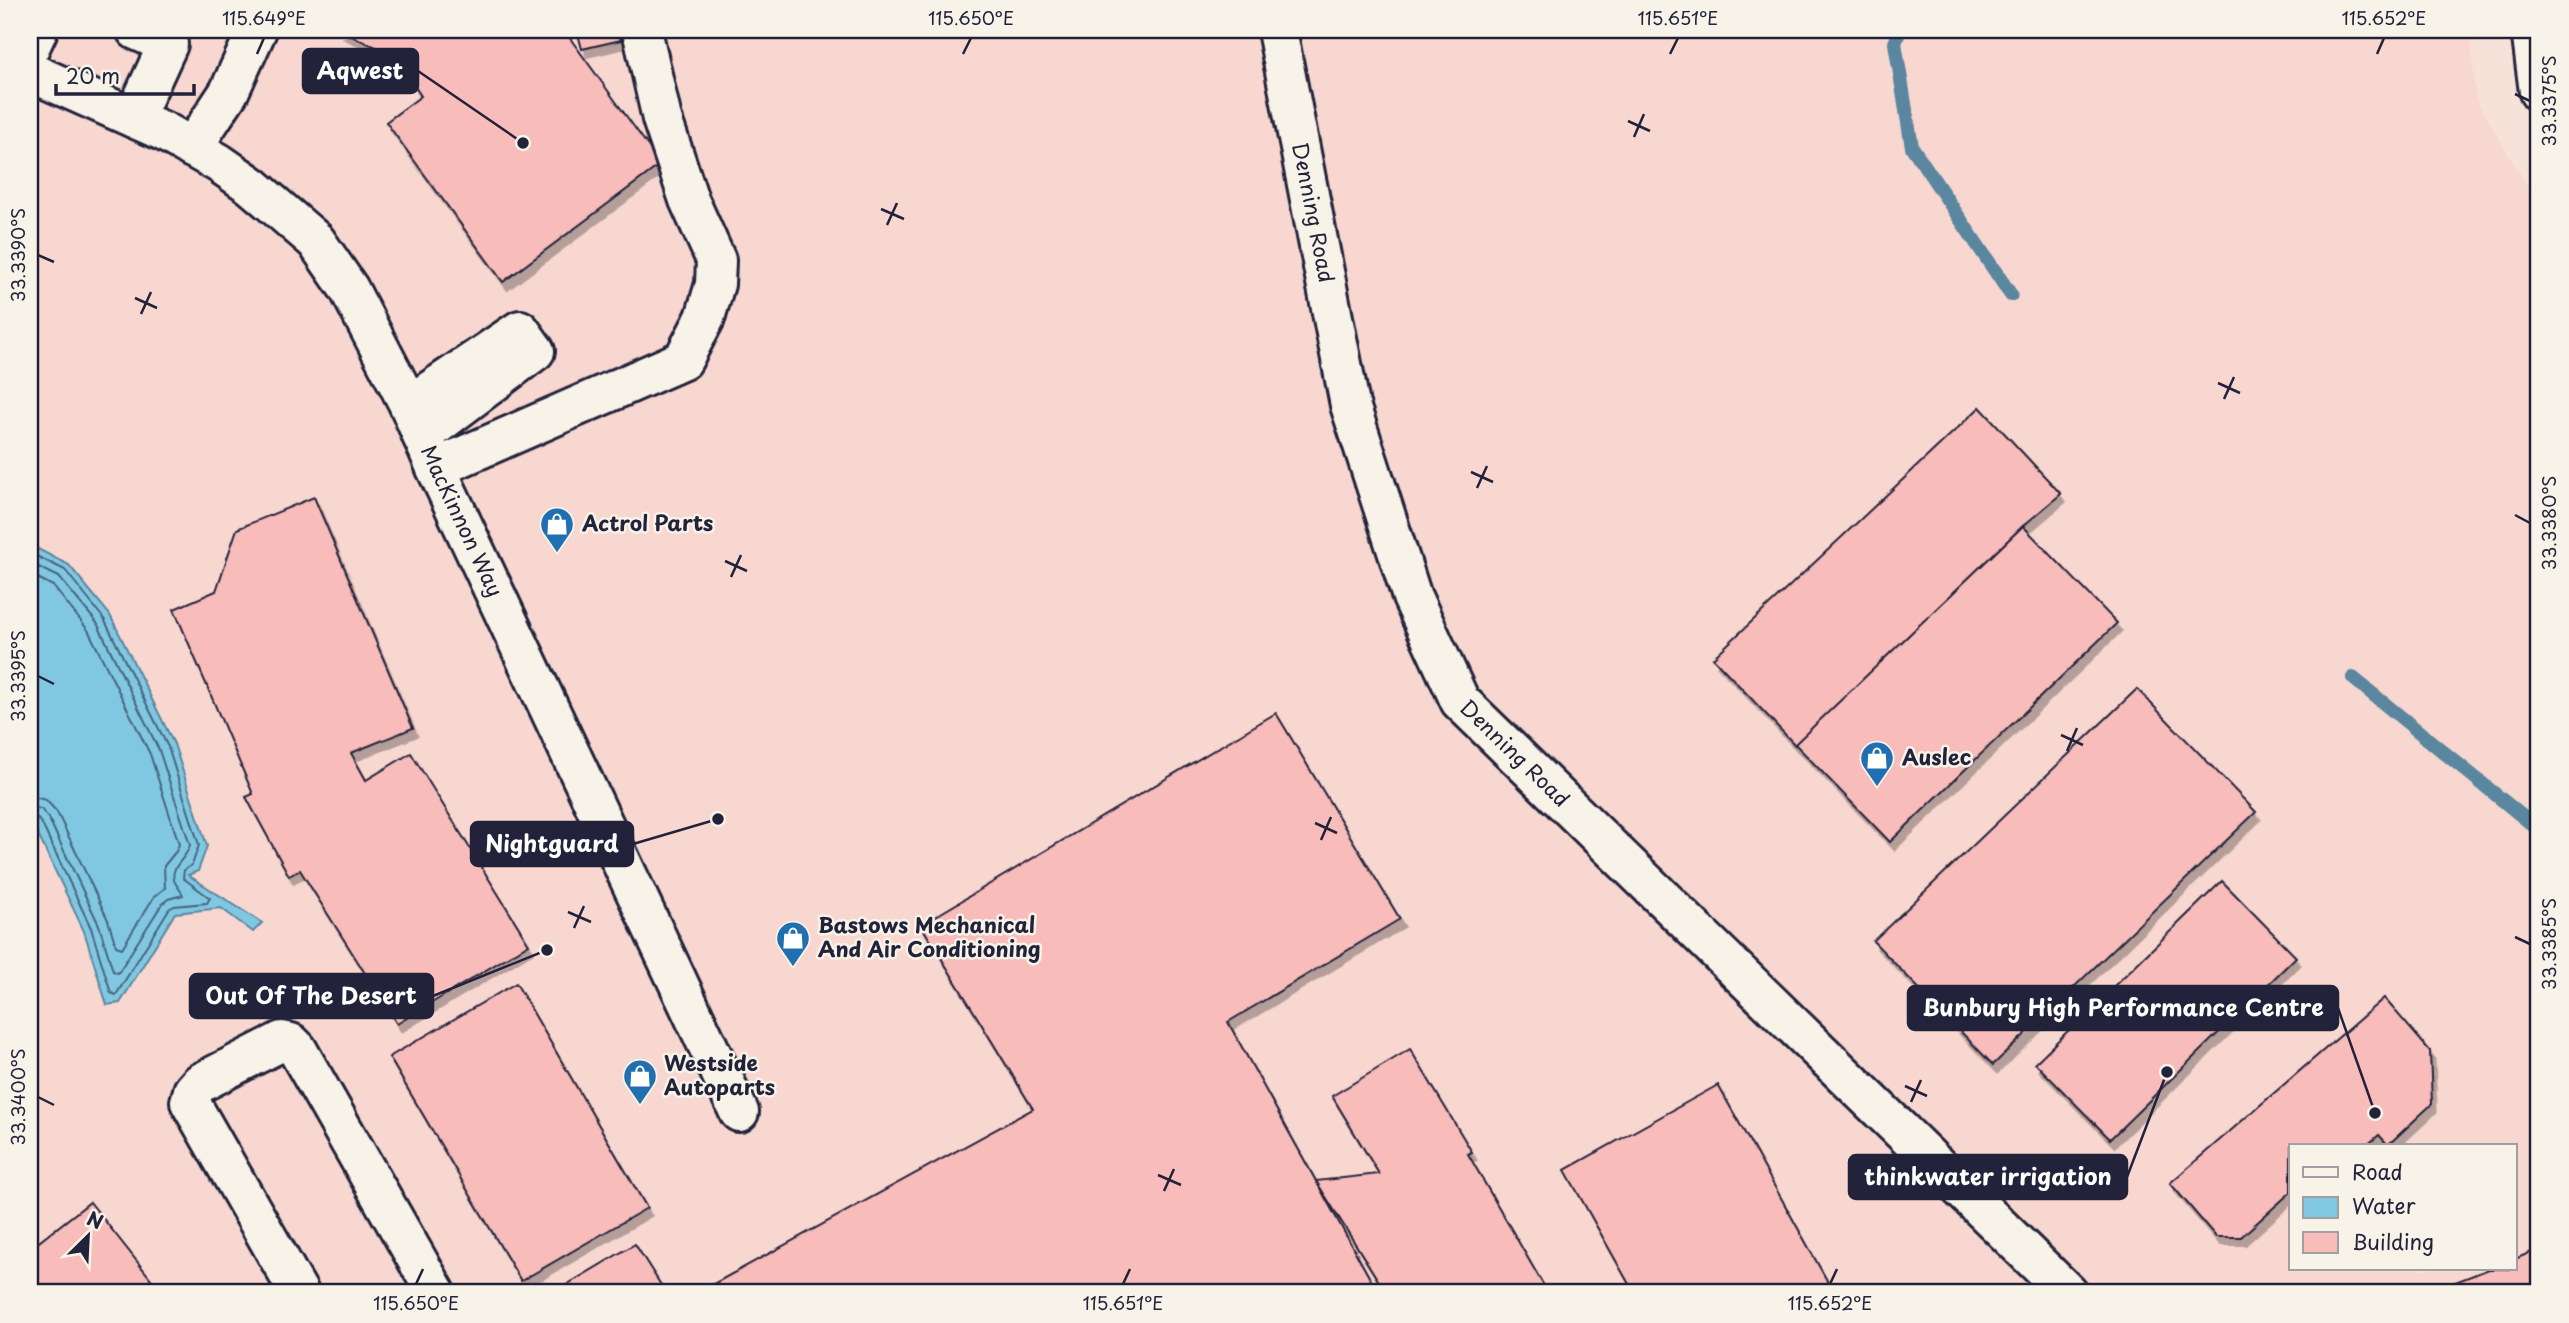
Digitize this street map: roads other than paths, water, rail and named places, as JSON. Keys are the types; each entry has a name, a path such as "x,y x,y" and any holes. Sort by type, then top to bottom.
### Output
{"street":[{"path":"30,47 38,30"},
{"path":"134,118 168,44 136,30"},
{"path":"192,148 229,92 257,30"},
{"path":"422,437 683,360 705,318 715,284 716,260 689,200 662,118 642,30"},
{"name":"Denning Road","path":"1276,30 1350,405 1412,597 1460,701 2068,1293"},
{"path":"2531,30 2539,92"},
{"name":"MacKinnon Way","path":"30,72 134,118 192,148 252,186 316,241 349,289 422,437 739,1112"},
{"path":"422,437 520,330 535,351"},
{"path":"299,1293 190,1102 193,1091 200,1083 282,1041 291,1043 297,1049 436,1293"}],"water":[{"path":"30,545 69,565 110,615 174,744 207,846 198,871 188,875 262,923 253,932 221,908 175,913 120,1003 107,1005 84,931 30,818"}],"waterway":[{"path":"1900,30 1895,43 1912,147 2011,295"},
{"path":"2353,678 2539,830"}],"place":[{"name":"Aqwest","path":"523,143"},
{"name":"Actrol Parts","path":"557,554"},
{"name":"Auslec","path":"1877,788"},
{"name":"Nightguard","path":"718,819"},
{"name":"Out Of The Desert","path":"547,950"},
{"name":"Bastows Mechanical And Air Conditioning","path":"793,968"},
{"name":"thinkwater irrigation","path":"2167,1072"},
{"name":"Westside Autoparts","path":"640,1106"},
{"name":"Bunbury High Performance Centre","path":"2375,1113"}]}
